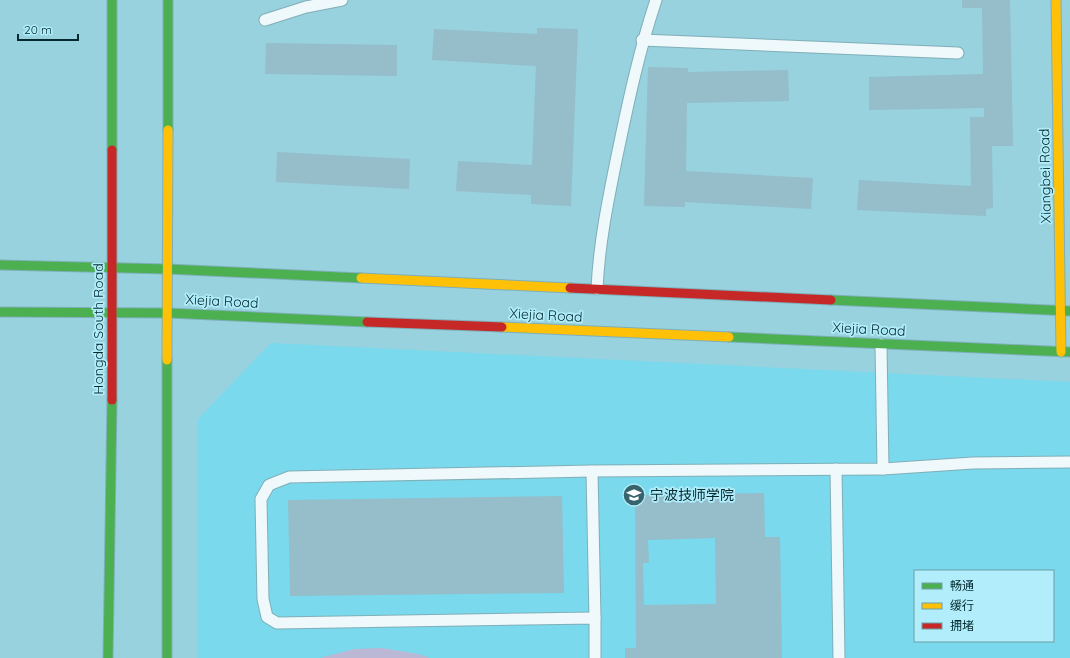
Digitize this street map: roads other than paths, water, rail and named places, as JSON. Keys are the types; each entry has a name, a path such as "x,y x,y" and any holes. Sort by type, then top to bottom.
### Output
{"main road":[{"name":"Hongda South Road","path":"108,658 113,312 112,0"},
{"path":"167,658 168,0"},
{"name":"Xiangbei Road","path":"1056,0 1066,352"},
{"name":"Xiejia Road","path":"0,265 167,268 1065,310"},
{"name":"Xiejia Road","path":"0,312 168,312 1066,352"}],"lane":[{"path":"265,20 306,7 342,0"},
{"path":"597,289 598,254 608,198 642,40 656,0"},
{"path":"642,40 958,53"},
{"path":"880,344 883,469"},
{"path":"595,618 277,623 267,617 262,599 261,499 269,485 289,477 592,471 883,469 973,462 1070,462"},
{"path":"836,469 839,658"},
{"path":"592,471 595,658"}],"place":[{"name":"宁波技师学院","path":"634,495"}]}
